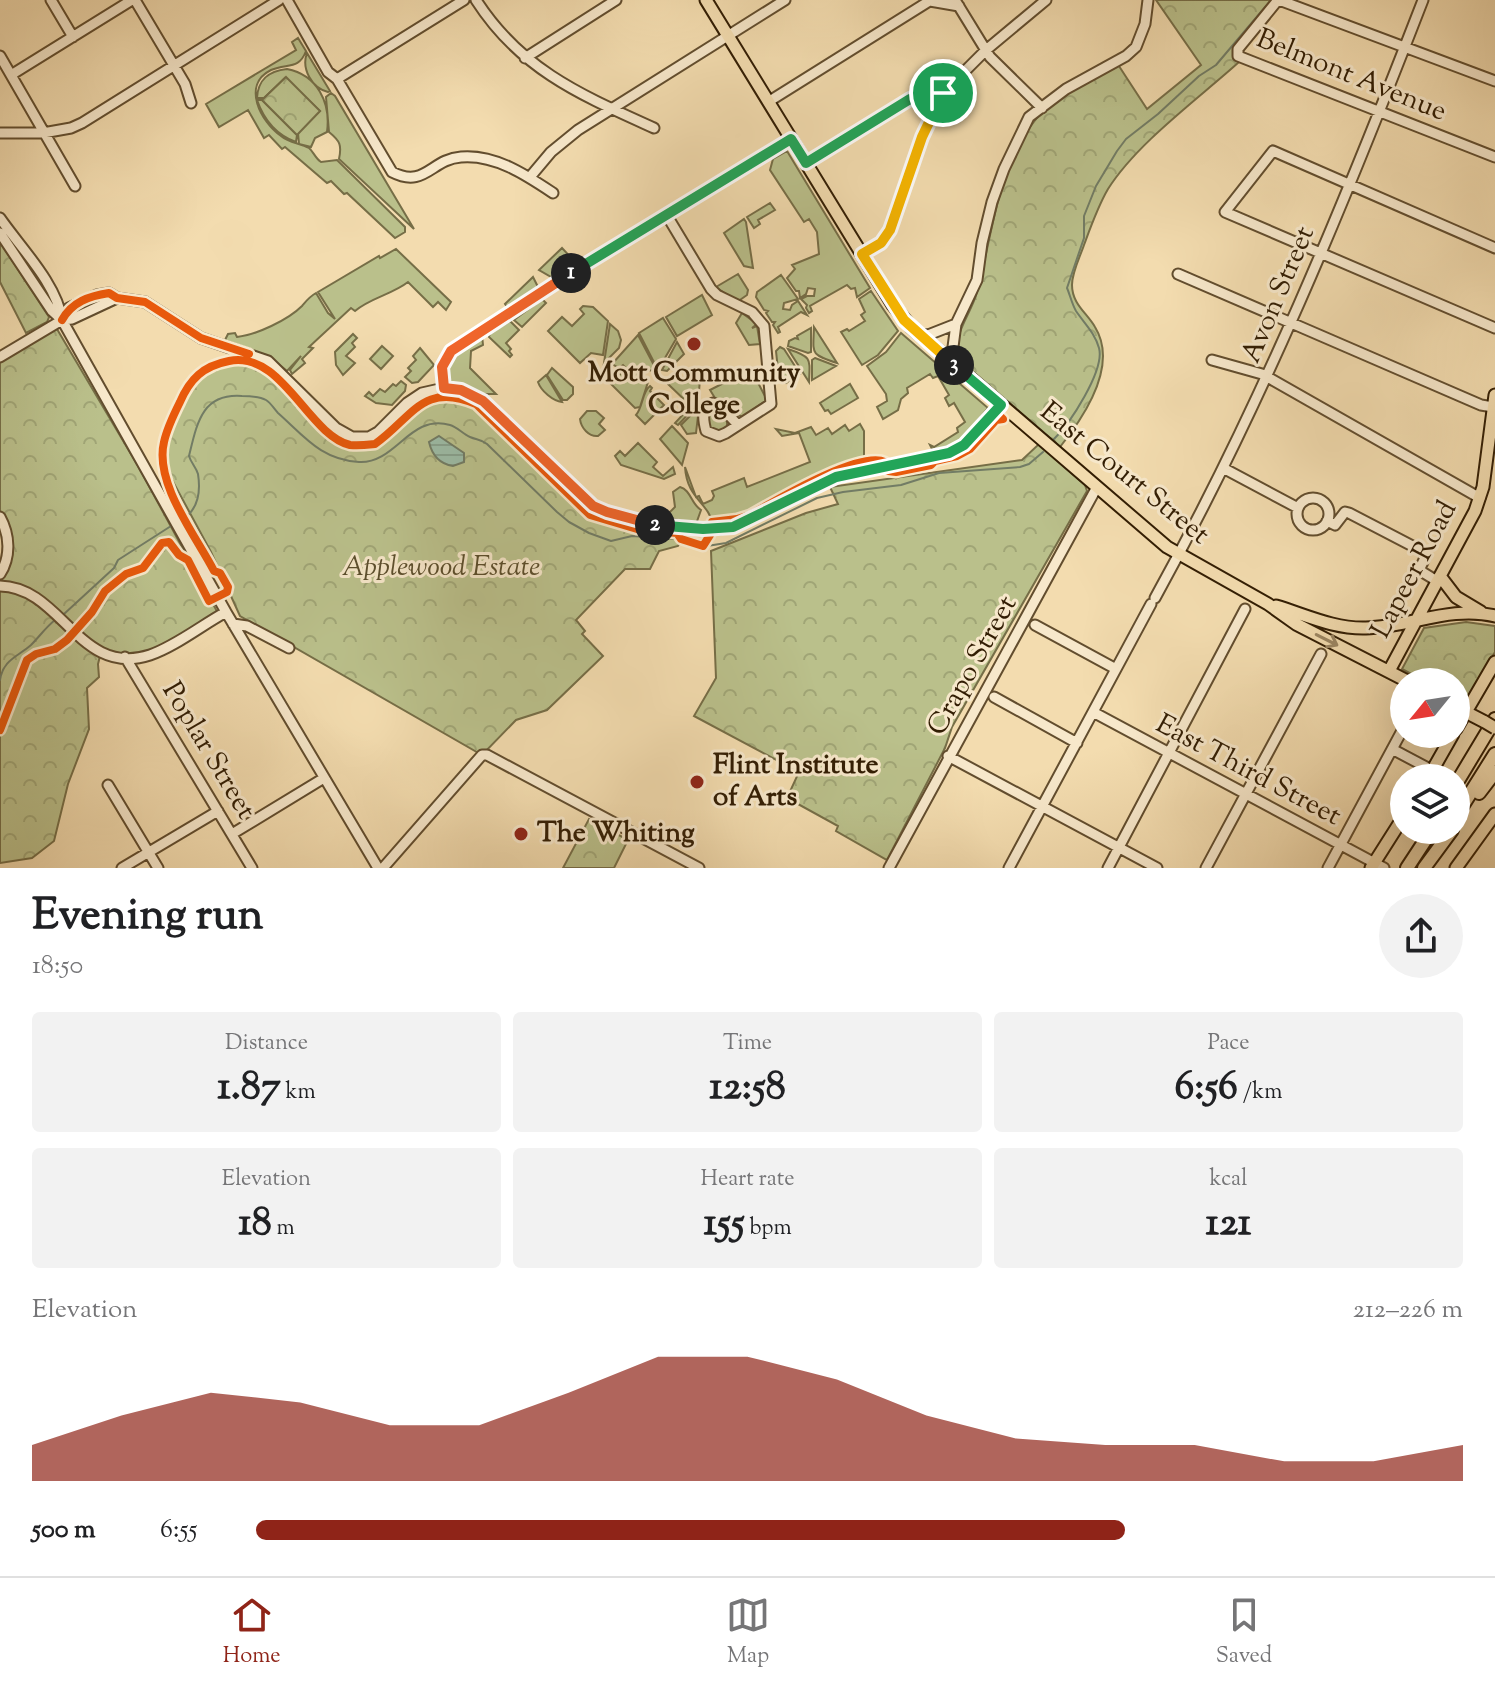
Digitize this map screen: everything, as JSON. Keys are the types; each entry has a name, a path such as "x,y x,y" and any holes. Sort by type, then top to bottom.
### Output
{"highway":[{"path":"1468,764 1492,726"},
{"path":"1470,767 1492,726"},
{"path":"1470,794 1495,754"},
{"path":"1470,806 1495,772"},
{"path":"1407,868 1423,844"},
{"path":"1424,868 1440,844"}],"main road":[{"name":"East Court Street","path":"706,0 898,313 919,334 1178,554 1306,622 1389,671"},
{"name":"Lapeer Road","path":"1389,671 1469,526 1480,498 1494,399"},
{"path":"1438,579 1456,597 1490,615"},
{"path":"1306,622 1357,628 1451,613 1490,615"},
{"path":"1470,697 1495,662"},
{"path":"1470,715 1492,726"},
{"path":"1456,868 1495,814"},
{"path":"1376,866 1390,841"}],"street":[{"path":"51,0 73,37"},
{"path":"11,75 133,0 185,84 191,103"},
{"path":"0,133 43,133 82,123 279,0"},
{"path":"287,0 328,72 337,79 392,172 414,178 448,159 462,157 491,161 530,177 553,193"},
{"path":"337,79 464,0"},
{"path":"476,0 489,20 525,58 546,74 654,128"},
{"path":"525,58 616,0"},
{"path":"530,177 551,152 578,130 785,0"},
{"path":"768,102 931,0 957,3 1001,70 1042,108"},
{"path":"862,254 881,243 890,230 922,137 943,93 986,50 1046,0"},
{"path":"951,362 956,324 977,280 982,243 1004,169 1029,117 1066,89 1126,56 1136,47 1145,24 1148,0"},
{"path":"1279,0 1495,81"},
{"name":"Belmont Avenue","path":"1279,0 1237,52 1238,56 1495,157"},
{"name":"Avon Street","path":"1009,868 1178,554 1267,379 1351,185 1423,0"},
{"path":"0,56 75,186"},
{"path":"806,163 910,99 921,94 943,93"},
{"path":"444,388 442,367 451,351 666,214 791,139"},
{"path":"1495,248 1273,151 1225,212 1495,328"},
{"path":"666,214 711,289 752,312 764,326 771,404 738,425"},
{"path":"0,218 43,278 60,307 62,320"},
{"path":"0,233 52,311 62,320 248,650 380,868 482,755 699,868"},
{"path":"1178,274 1481,405 1494,399"},
{"path":"0,357 62,320 69,308 109,293 117,298 145,302 201,338 268,361 336,428 352,437 373,435 417,396 429,390 461,390 483,401 587,501 600,509 655,525 703,529 739,525 836,477 954,451 968,441 1001,405"},
{"path":"919,334 928,335 956,324"},
{"path":"1212,360 1262,374 1480,498"},
{"path":"1223,468 1298,508"},
{"name":"Crapo Street","path":"889,868 1097,487"},
{"path":"1319,499 1329,513 1327,521 1322,528 1306,529 1296,516 1298,508 1303,501 1319,499"},
{"path":"1327,521 1335,525 1345,512 1349,513 1424,552 1426,556 1419,570 1438,579"},
{"path":"0,517 8,537 10,579 16,587"},
{"path":"0,574 7,560"},
{"path":"0,586 16,587 32,593 81,640 101,652 125,657 152,654 226,612"},
{"path":"1108,868 1245,609"},
{"path":"233,624 247,626 289,648"},
{"path":"1035,625 1116,669"},
{"path":"248,650 251,638 264,634"},
{"path":"1206,868 1321,654"},
{"name":"Poplar Street","path":"125,657 252,868"},
{"path":"994,697 1077,743"},
{"name":"East Third Street","path":"1093,712 1376,866"},
{"path":"1328,868 1392,749 1415,764"},
{"path":"948,756 1157,868"},
{"path":"232,834 324,778"},
{"path":"108,785 158,868"},
{"path":"122,868 218,811"}],"green space":[{"path":"1156,0 1274,0 1236,60 1239,62 1135,155 1101,202 1076,265 1072,285 1077,303 1095,327 1101,342 1101,374 1088,406 1060,447 958,361 957,342 977,292 1002,187 1023,138 1038,116 1065,92 1117,63 1147,109 1201,65"},
{"path":"298,38 306,51 300,61 271,70 257,85 257,103 261,113 281,136 309,148 321,162 337,160 405,227 405,232 395,238 347,193 344,194 331,181 327,183 285,147 282,149 269,135 264,138 248,110 219,127 206,104 296,50 292,42"},
{"path":"307,53 330,91 322,90 309,77"},
{"path":"287,69 306,77 324,100 327,132 315,138 311,147 299,144 298,133 320,111 285,78 264,98 257,98 266,77"},
{"path":"286,77 320,111 297,135 262,100"},
{"path":"331,93 414,229 339,159 339,144 329,132 326,97"},
{"path":"257,100 262,100 297,135 296,142 272,126"},
{"path":"787,151 870,288 857,297 855,288 847,285 810,306 812,311 809,313 801,299 814,296 815,289 808,288 800,298 799,291 787,278 795,269 792,265 819,254 817,232 809,219 804,222 770,170 773,159"},
{"path":"770,203 775,210 758,220 760,224 754,228 747,217"},
{"path":"744,219 753,268 744,266 724,233"},
{"path":"0,242 49,317 47,322 26,333 0,282"},
{"path":"562,248 576,263 553,278 539,270"},
{"path":"396,249 451,302 446,310 438,302 433,307 408,282 355,311 351,308 309,347 313,348 302,359 305,363 292,374 290,370 301,356 287,371 272,359 224,342 228,334 245,336 280,321 316,293 335,319 318,292"},
{"path":"738,274 748,290 747,295 737,302 716,287"},
{"path":"781,275 798,299 784,303 783,309 790,310 798,301 807,315 801,312 778,327 778,333 773,325 775,322 756,297 757,292"},
{"path":"533,277 538,287 507,307 505,304"},
{"path":"871,291 898,331 878,355 862,365 841,332 849,331 865,321 859,299"},
{"path":"702,295 712,315 677,336 666,317"},
{"path":"542,299 546,303 522,327 514,320"},
{"path":"583,306 593,307 608,321 603,355 591,353 580,363 548,331 562,317 572,326 584,314 580,309"},
{"path":"742,313 757,324 752,328 757,326 760,344 749,345 736,323"},
{"path":"663,318 676,339 658,370 639,333"},
{"path":"510,321 519,330 506,343 511,349 510,357 489,337 490,333"},
{"path":"54,324 138,466 219,615 152,654 125,657 101,652 99,677 87,688 89,729 68,784 54,841 32,858 0,863 0,574 7,560 0,517 0,357"},
{"path":"610,324 618,331 621,340 619,348 604,363"},
{"path":"814,327 837,363 815,352"},
{"path":"811,328 811,352 788,346 789,341 798,339 797,336"},
{"path":"901,333 988,408 953,448 933,451 930,445 934,447 958,432 957,428 965,422 954,403 949,406 945,398 949,395 938,376 933,378 930,374 907,388 908,393 901,399 898,410 883,419 877,407 887,401 886,394 867,366 886,352"},
{"path":"353,334 357,338 352,343 355,347 346,356 355,363 343,375 336,365 335,352"},
{"path":"482,335 483,345 471,351 470,368 496,394 483,394 446,380 451,358"},
{"path":"638,335 657,371 626,368 623,365 619,368 612,364"},
{"path":"677,342 684,354 667,371 662,370"},
{"path":"382,346 393,356 381,369 370,359"},
{"path":"780,347 800,374 786,383 779,379 776,351"},
{"path":"420,348 434,365 418,382 412,383 405,377 411,371 408,368 416,360 413,356"},
{"path":"788,349 808,360 809,382"},
{"path":"815,358 836,366 812,380 812,360"},
{"name":"Applewood Estate","path":"227,361 254,363 282,383 331,433 351,445 362,446 385,437 413,409 436,397 464,399 499,426 590,515 638,534 675,536 681,541 678,546 659,551 650,569 625,569 576,620 585,631 582,634 603,656 547,710 516,720 482,755 240,616 211,552 164,465 164,442 186,387 201,372"},
{"path":"552,368 573,387 573,394 567,400 563,400 547,375"},
{"path":"623,371 640,373 648,382 640,407 635,408 611,384"},
{"path":"747,371 753,373 767,400 742,417 715,398 710,390"},
{"path":"546,375 562,402 551,398 538,382"},
{"path":"668,377 700,379 698,404 678,425 675,423 691,406 668,384"},
{"path":"401,381 406,385 405,391 392,405 376,403 365,396 369,392 373,396 380,389 385,392"},
{"path":"850,384 858,398 831,414 825,411 820,403"},
{"path":"650,386 650,391 664,405 645,424 636,415"},
{"path":"699,407 696,433 687,434 681,425"},
{"path":"715,407 727,418 727,427 722,432 708,428 708,409"},
{"path":"587,411 596,411 604,418 599,424 605,430 598,436 582,426 580,419"},
{"path":"860,424 864,431 864,460 734,522 713,524 696,497 699,496 703,504 712,500 712,491 744,478 747,487 810,462 799,433 782,436 776,429 795,433 811,427 816,435 828,428 832,434 845,425 849,431"},
{"path":"672,426 688,443 682,465 660,439"},
{"path":"638,443 657,462 653,467 663,476 673,467 675,474 664,479 621,465 615,456 620,451 625,456"},
{"path":"1039,444 1085,485 1087,491 952,727 945,748 887,860 836,831 838,826 787,798 799,772 694,716 716,678 711,551 806,513 838,504 830,487 1022,460"},
{"path":"685,467 696,496 690,486"},
{"path":"680,487 687,491 701,510 696,524 660,516 675,507 673,492"},
{"path":"1466,622 1495,626 1495,652 1470,693 1470,668 1403,668 1424,628"},
{"path":"589,819 628,840 614,868 563,868"}],"shaded area":[{"path":"439,436 464,453 464,462 453,466 437,458 429,442"}],"waterway":[{"path":"1053,440 1085,396 1099,358 1097,343 1076,311 1067,288 1084,238 1084,216 1096,186 1126,139 1216,65 1271,0"},
{"path":"180,521 191,512 198,495 198,474 189,456 204,412 218,399 248,396 266,400 324,452 359,462 383,455 424,426 436,423 450,425 487,444 557,512 589,533 611,541 632,536 678,539"},
{"path":"707,546 726,543 817,498 901,485 939,473 1020,467 1029,464 1043,452"},
{"path":"64,614 114,568 118,560 171,526"},
{"path":"0,680 7,663 31,645 55,620"}],"cycle path":[{"path":"62,320 82,301 109,293 117,298 145,302 201,338 249,354"},
{"path":"0,730 27,660 55,649 67,640 92,612 105,591 126,574 143,568 162,543 169,542 179,555 188,560 209,601 227,592 228,587 220,573 214,571 178,509 165,475 163,458 167,432 188,387 198,375 220,363 248,361 264,368 280,380 321,426 350,445 375,444 409,414 431,400 458,398 476,404 590,515 637,529 677,533 681,539 703,546 710,535 712,522 750,515 797,489 857,463 873,460 885,462 888,471 896,472 957,456 970,449 996,420 1003,419 995,411"}],"place":[{"name":"Mott Community College","path":"694,344"},
{"name":"Flint Institute of Arts","path":"697,782"},
{"name":"The Whiting","path":"521,834"}],"route":[{"path":"943,93 922,137 890,230 881,243 862,254 904,320 1001,405 959,449 836,477 733,527 703,529 655,525 593,506 483,401 469,392 444,388 442,367 451,351 580,267 791,139 806,163 910,99 921,94 943,93"}]}
